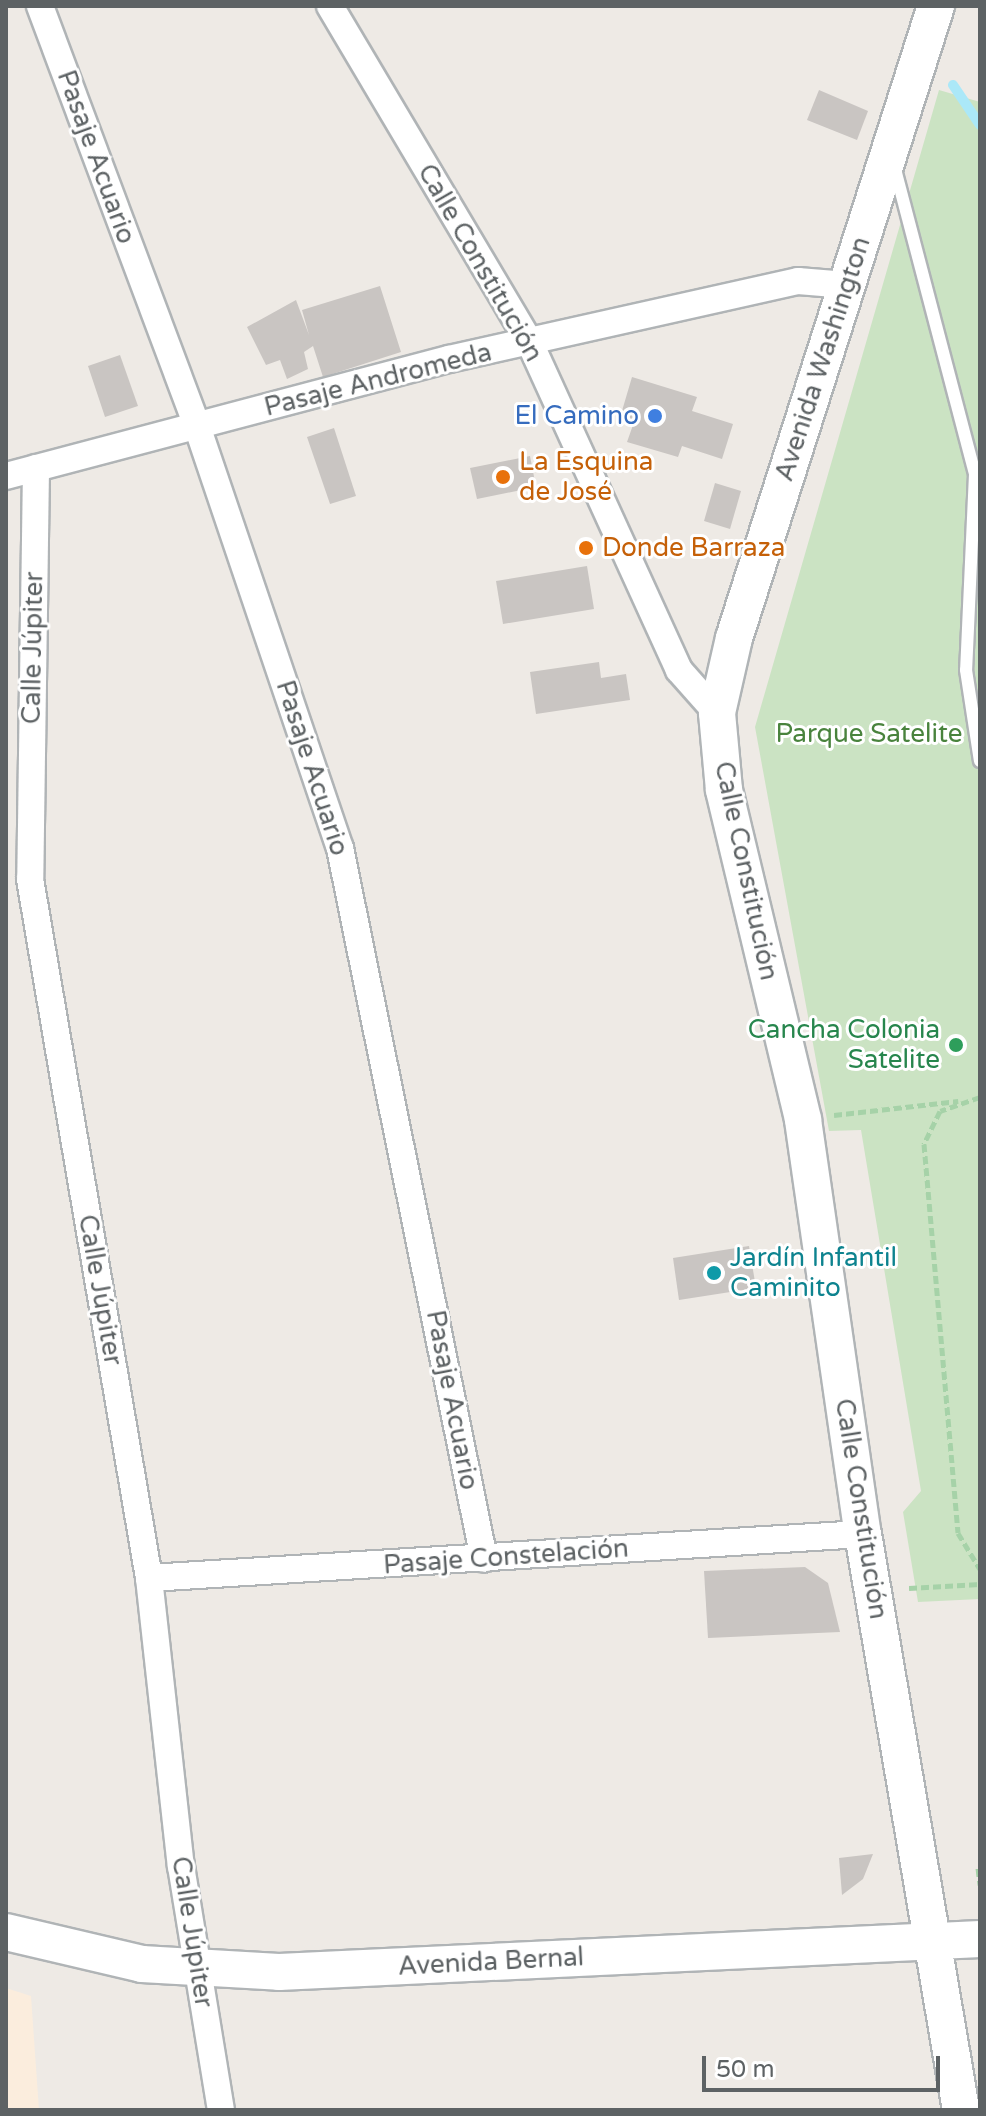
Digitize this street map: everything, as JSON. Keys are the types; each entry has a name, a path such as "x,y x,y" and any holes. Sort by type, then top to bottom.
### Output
{"main road":[{"name":"Avenida Washington","path":"717,713 734,638 936,6"},
{"name":"Calle Constitución","path":"717,713 724,790 803,1120 863,1534 937,1941 961,2110"},
{"name":"Avenida Bernal","path":"6,1932 93,1957 198,1969 279,1972 980,1939"}],"street":[{"name":"Pasaje Acuario","path":"40,6 197,426 340,848 484,1559"},
{"name":"Calle Constitución","path":"330,6 530,343 679,670 717,713"},
{"name":"Pasaje Andromeda","path":"6,476 530,343 798,281 847,285"},
{"name":"Calle Júpiter","path":"36,468 30,879 149,1578 198,1969 221,2110"},
{"name":"Pasaje Constelación","path":"149,1578 863,1534"}],"lane":[{"path":"890,151 975,474 966,670 980,761"}],"path":[{"path":"829,1116 980,1097"},
{"path":"959,1101 932,1119 924,1154 958,1533 980,1569"},
{"path":"909,1588 980,1584"},
{"path":"978,1868 980,1885"}],"shaded area":[{"path":"6,1988 31,1996 39,2110 6,2110"}],"green space":[{"name":"Parque Satelite","path":"939,90 980,102 980,1599 918,1602 903,1512 921,1491 861,1130 829,1131 755,727"}],"building":[{"path":"819,90 868,111 857,140 807,120"},
{"path":"380,286 401,352 323,377 313,346 304,352 308,369 287,379 280,360 266,365 247,327 296,300 309,335 302,310"},
{"path":"120,355 138,406 105,417 88,366"},
{"name":"El Camino","path":"632,377 697,397 692,411 733,424 722,459 682,446 678,457 627,442 633,425 619,421"},
{"path":"334,428 356,496 330,504 307,437"},
{"name":"La Esquina de José","path":"530,456 536,487 477,499 470,468"},
{"path":"715,483 741,491 730,529 704,521"},
{"path":"587,566 594,609 503,624 496,581"},
{"path":"599,662 601,678 626,674 630,700 536,714 530,672"},
{"name":"Jardín Infantil Caminito","path":"749,1246 756,1288 679,1300 673,1258"},
{"path":"805,1567 828,1583 840,1632 708,1638 704,1571"},
{"path":"873,1854 863,1879 842,1895 839,1858"}],"waterway":[{"path":"953,85 980,125"}],"place":[{"name":"El Camino","path":"655,416"},
{"name":"La Esquina de José","path":"503,477"},
{"name":"Donde Barraza","path":"586,548"},
{"name":"Cancha Colonia Satelite","path":"956,1045"},
{"name":"Jardín Infantil Caminito","path":"714,1273"}]}
